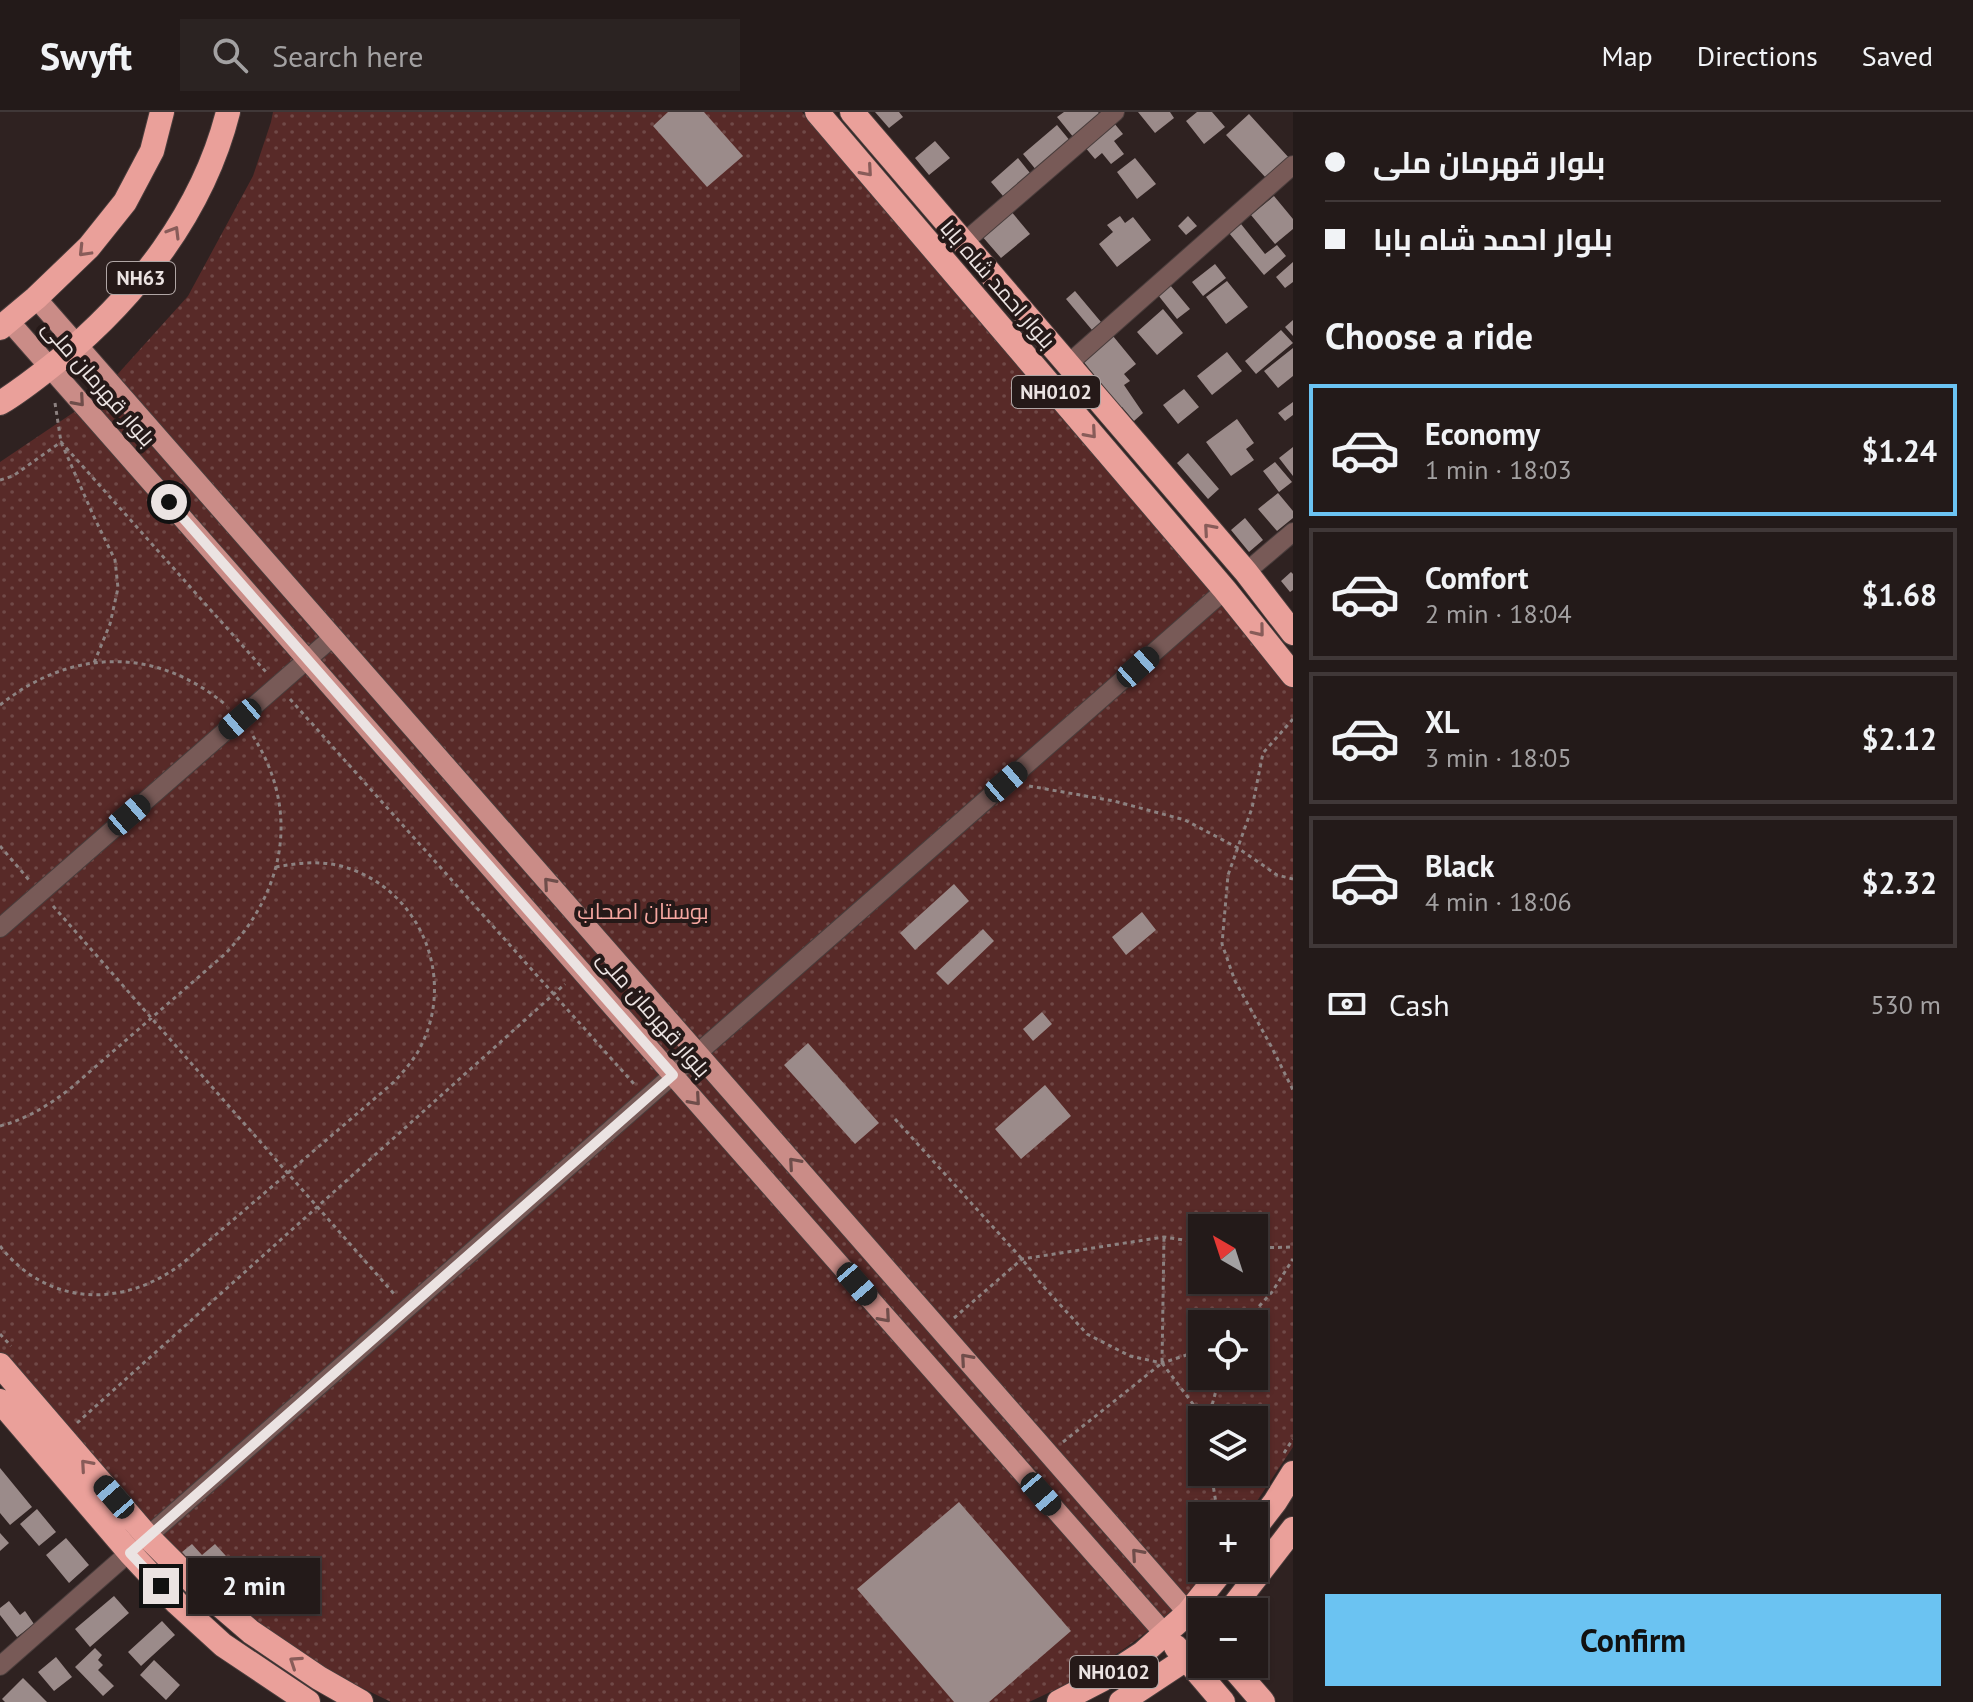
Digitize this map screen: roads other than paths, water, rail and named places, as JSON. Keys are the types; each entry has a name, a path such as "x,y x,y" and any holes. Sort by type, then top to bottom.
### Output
{"highway":[{"name":"NH63","path":"5,324 89,247 125,202 152,151 162,112"},
{"name":"NH63","path":"0,403 21,391 77,345 125,299 163,250 198,193 222,137 228,112"},
{"name":"بلوار احمد شاه بابا","path":"817,112 1225,590 1293,675"},
{"name":"بلوار احمد شاه بابا","path":"852,112 1246,572 1293,633"},
{"path":"10,1361 177,1603 223,1645 308,1702"},
{"path":"0,1401 139,1545 194,1583 251,1632 361,1702"},
{"path":"1268,1511 1293,1473"},
{"path":"1240,1598 1293,1529"},
{"name":"NH0102","path":"1059,1702 1143,1653 1164,1633 1188,1624"},
{"name":"NH0102","path":"1164,1633 1188,1648"},
{"name":"NH0102","path":"1121,1702 1188,1656"},
{"name":"NH0102","path":"1209,1678 1223,1702"},
{"path":"1242,1678 1263,1702"}],"main road":[{"path":"36,298 1188,1613"},
{"name":"بلوار قهرمان ملی","path":"5,324 50,367 1164,1633"}],"street":[{"path":"963,243 1115,112"},
{"path":"1068,364 1293,165"},
{"path":"1246,572 1293,532"},
{"path":"0,1666 1225,590"},
{"path":"0,928 333,637"}],"park label":[{"name":"بوستان اصحاب","path":"643,911"}]}
